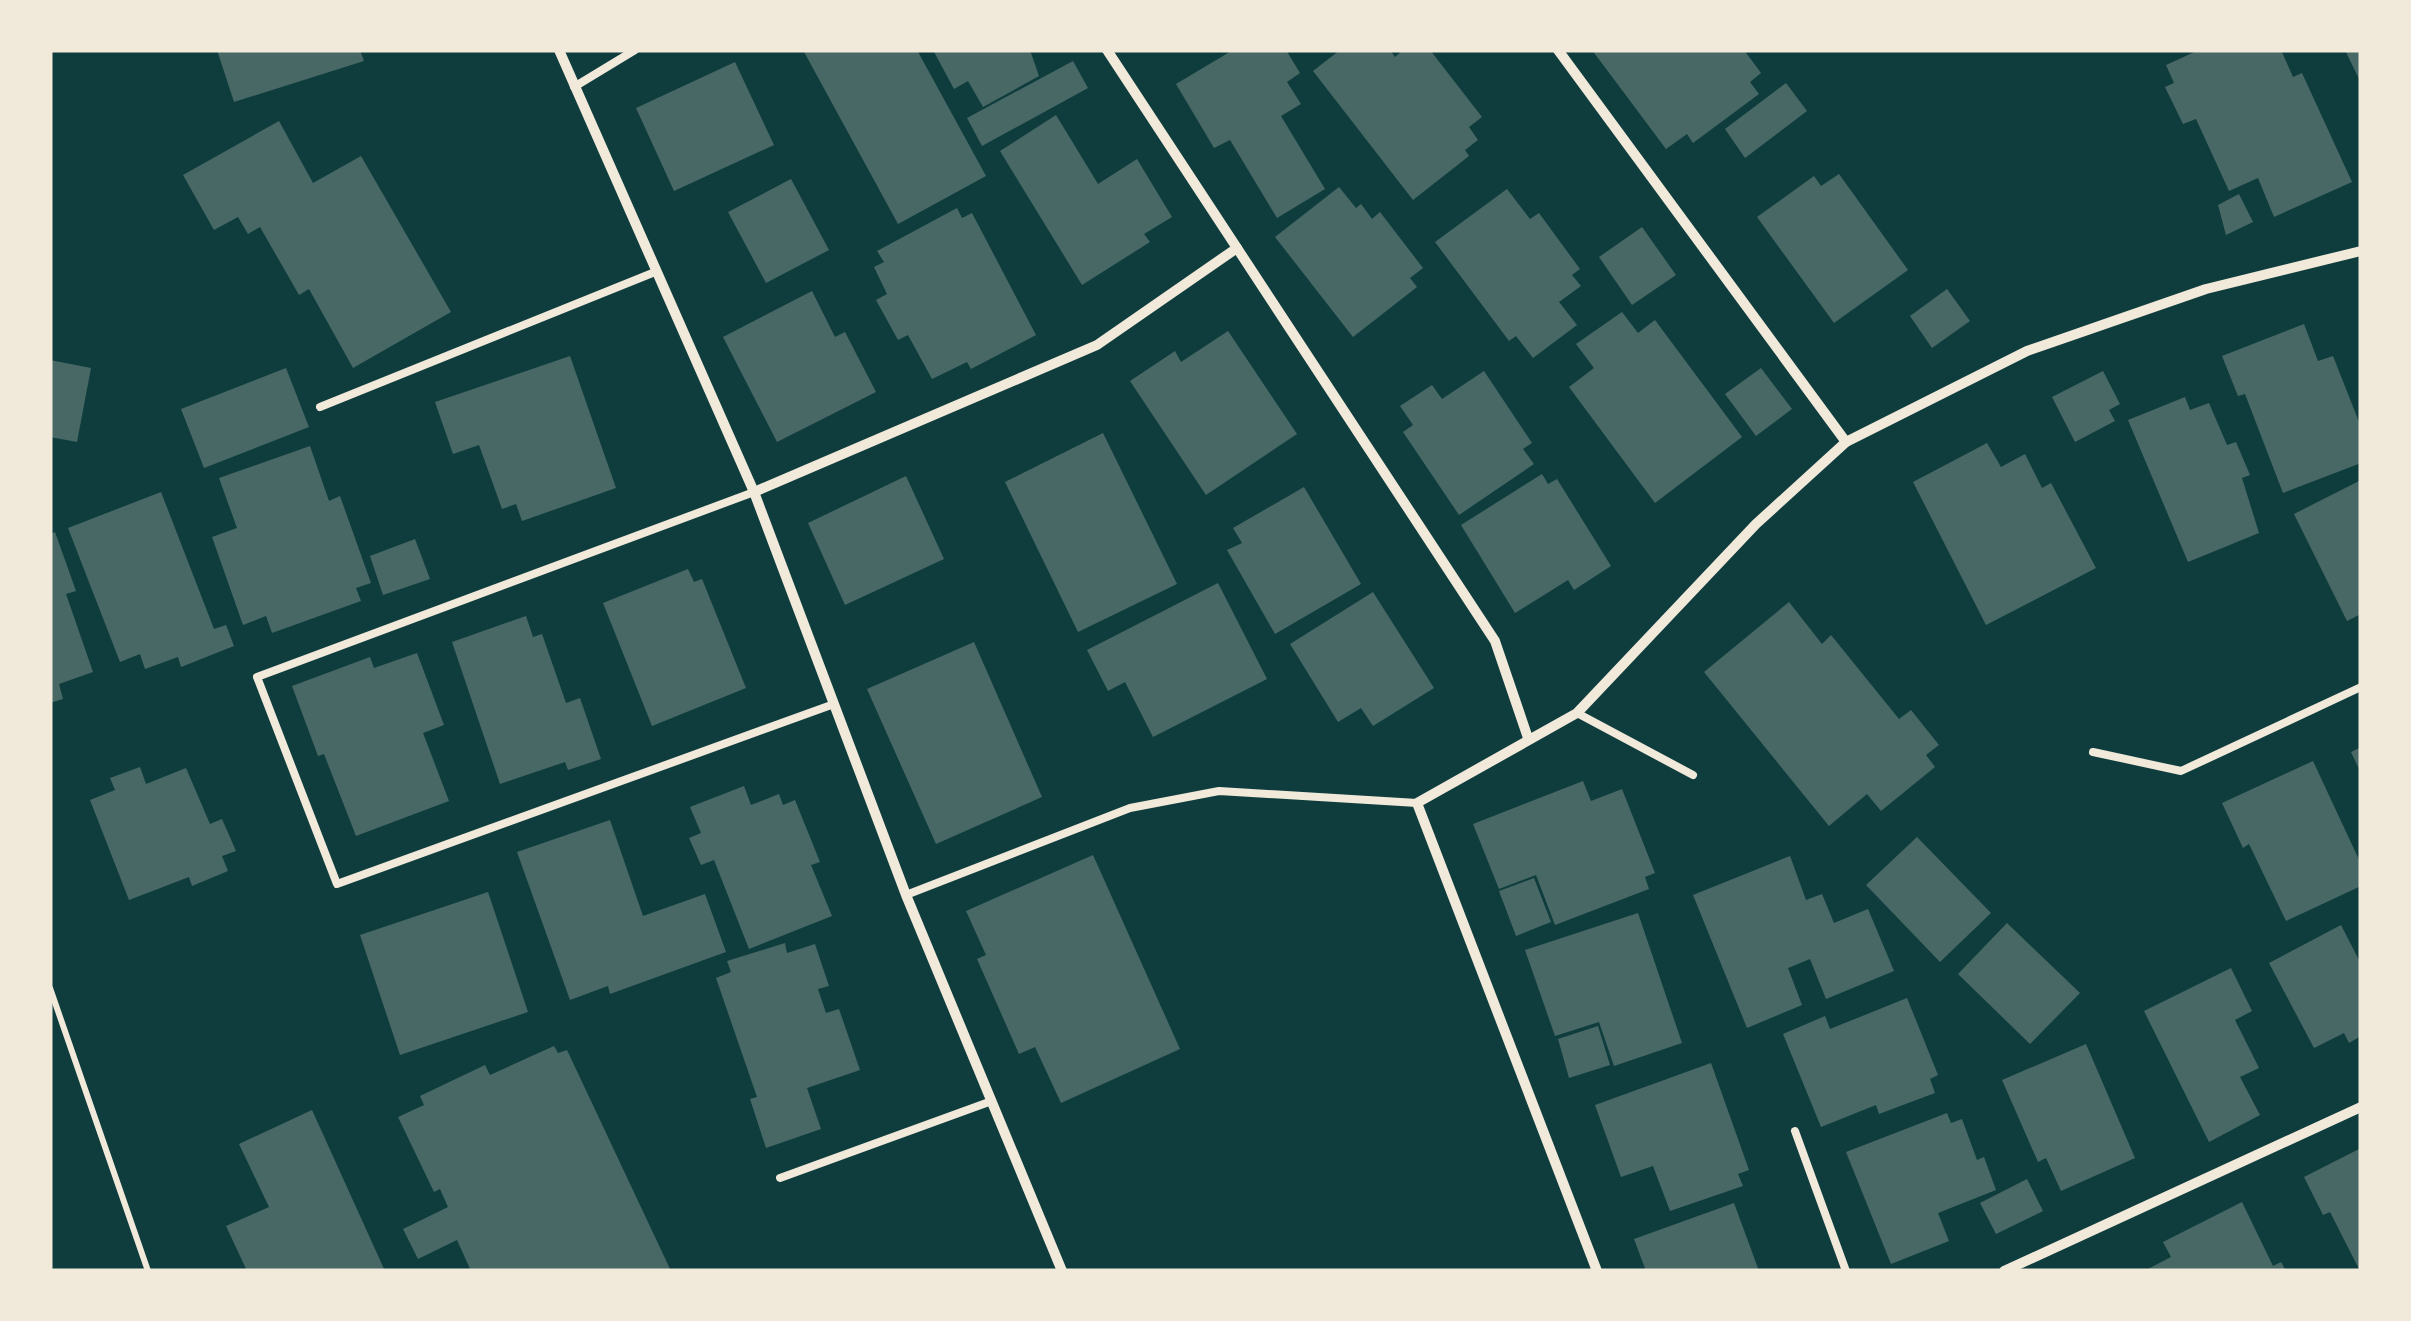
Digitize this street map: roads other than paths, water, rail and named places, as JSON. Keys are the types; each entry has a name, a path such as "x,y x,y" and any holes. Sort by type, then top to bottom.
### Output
{"street":[{"path":"559,50 754,492 906,895 1062,1271"},
{"path":"1107,50 1495,641 1528,738"},
{"path":"1558,50 1846,442"},
{"path":"754,492 1097,345 1237,248"},
{"path":"1598,1271 1417,802 1576,713 1756,524 1846,442 2027,351 2206,289 2361,251"},
{"path":"2004,1271 2361,1107"}],"lane":[{"path":"574,86 635,50"},
{"path":"320,407 655,272"},
{"path":"754,492 257,678 337,884 834,704"},
{"path":"2093,752 2181,771 2361,687"},
{"path":"1576,713 1694,775"},
{"path":"906,895 1130,808 1219,790 1417,802"},
{"path":"780,1178 989,1102"},
{"path":"1795,1131 1846,1271"}]}
